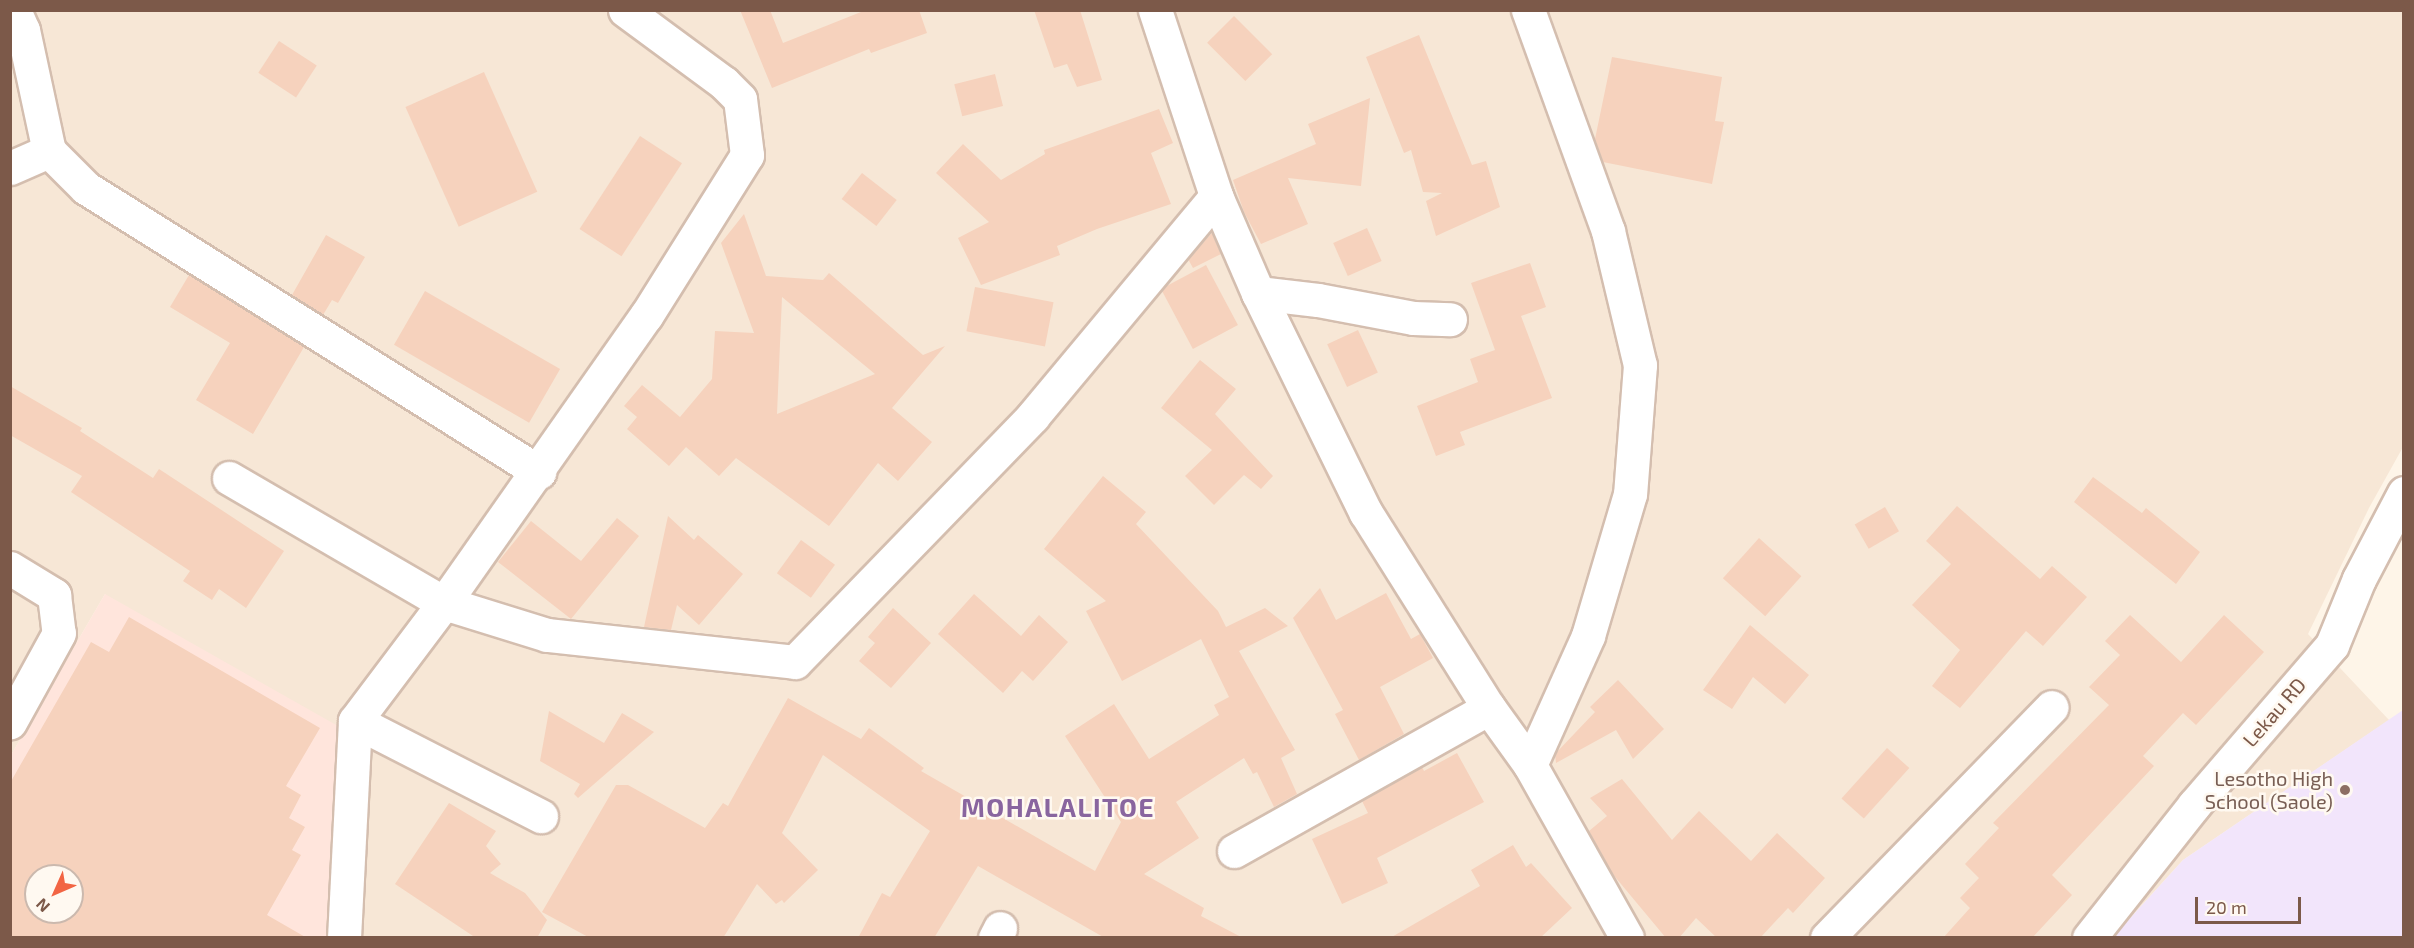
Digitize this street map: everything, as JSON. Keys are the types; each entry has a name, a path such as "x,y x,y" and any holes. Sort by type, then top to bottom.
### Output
{"street":[{"path":"14,10 23,30 49,151 86,188 539,472"},
{"path":"344,938 355,721 539,472 646,316 747,155 740,99 724,83 625,10"},
{"path":"1155,10 1216,196 1258,293 1366,513 1489,708 1530,765 1627,938"},
{"path":"1528,10 1608,231 1640,365 1630,494 1588,636 1530,765"},
{"path":"10,168 49,151"},
{"path":"229,478 444,603 547,635 795,662 1032,416 1216,196"},
{"path":"1258,293 1318,300 1413,318 1450,319"},
{"name":"Lekau RD","path":"2089,938 2194,805 2332,645 2359,579 2403,493"},
{"path":"10,568 54,595 59,633 10,722"},
{"path":"1234,851 1489,708"},
{"path":"1827,938 2052,708"},
{"path":"355,721 541,816"}],"shaded area":[{"path":"11,11 2403,11 2403,447 2369,508 2308,634 2389,720 2183,860 2113,937 328,937 105,594 11,755"},
{"path":"105,594 338,726 328,937 11,938 11,755"},
{"name":"Lesotho High School (Saole)","path":"2403,710 2403,937 2113,937 2183,860"}],"building":[{"path":"740,10 770,10 783,43 866,10 919,10 927,33 871,53 869,49 772,88"},
{"path":"1034,10 1080,10 1102,80 1077,87 1067,64 1054,68"},
{"path":"1234,16 1272,54 1245,81 1207,43"},
{"path":"1419,35 1472,165 1486,161 1500,207 1436,236 1426,201 1442,193 1423,192 1411,150 1404,153 1366,57"},
{"path":"279,41 317,66 296,97 258,73"},
{"path":"1612,57 1722,77 1715,121 1724,122 1712,184 1603,162 1595,139"},
{"path":"484,72 537,192 459,227 405,107"},
{"path":"995,74 1003,106 962,116 954,84"},
{"path":"1370,98 1361,186 1288,178 1308,224 1261,244 1244,212 1233,180 1316,144 1308,124"},
{"path":"1159,109 1173,143 1151,153 1171,204 1097,229 1057,246 1060,255 981,285 958,238 989,222 936,173 963,144 1001,180 1045,154 1044,150"},
{"path":"640,136 682,163 621,256 580,229"},
{"path":"862,173 897,200 876,226 842,199"},
{"path":"744,214 766,276 823,280 829,273 923,355 945,346 892,408 932,442 898,481 878,463 829,526 736,458 719,476 686,447 669,466 627,429 637,417 624,406 642,385 680,417 712,379 715,331 754,333 721,243","holes":["782,297 875,374 777,414"]},
{"path":"1367,228 1382,261 1348,276 1333,243"},
{"path":"1212,233 1221,254 1193,268 1188,259"},
{"path":"326,235 365,257 338,303 332,300 323,315 292,295"},
{"path":"1530,263 1546,307 1521,316 1552,398 1460,432 1465,445 1436,456 1417,406 1478,382 1470,359 1495,350 1471,283"},
{"path":"1206,265 1238,325 1193,349 1161,289"},
{"path":"189,275 304,347 253,434 196,400 230,343 170,307"},
{"path":"975,287 1054,302 1045,346 966,331"},
{"path":"425,291 560,369 529,423 394,345"},
{"path":"1358,330 1378,373 1347,387 1327,344"},
{"path":"1200,360 1236,389 1215,414 1273,476 1261,489 1244,475 1214,505 1185,476 1212,450 1161,408"},
{"path":"10,386 82,428 80,431 153,478 159,469 284,551 246,608 219,589 212,600 183,581 190,571 71,492 82,476 10,435"},
{"path":"1103,476 1146,512 1136,524 1218,611 1226,627 1265,608 1288,626 1239,651 1295,750 1281,758 1297,794 1274,807 1257,772 1253,774 1244,758 1176,802 1199,838 1144,874 1204,908 1201,916 1243,938 1105,938 978,866 934,938 858,938 882,893 890,897 930,831 823,755 782,833 818,870 784,903 782,900 776,904 757,884 723,938 590,938 542,912 616,785 628,785 705,828 723,803 728,806 788,698 861,739 869,728 924,768 921,771 1095,871 1121,822 1065,736 1114,704 1149,759 1219,715 1214,705 1229,697 1201,639 1122,681 1086,611 1106,601 1044,549"},
{"path":"2093,477 2142,513 2146,508 2200,552 2176,584 2074,502"},
{"path":"1957,506 2040,579 2052,566 2087,597 2043,646 2026,631 1960,708 1932,686 1960,650 1912,605 1951,564 1926,541"},
{"path":"1885,507 1899,531 1869,549 1855,524"},
{"path":"668,516 694,540 698,535 743,574 699,625 677,605 671,630 644,627"},
{"path":"617,518 639,536 571,619 498,562 531,521 581,561"},
{"path":"1759,538 1801,576 1765,616 1723,578"},
{"path":"801,540 835,565 811,598 777,573"},
{"path":"1320,588 1336,620 1386,593 1411,639 1420,634 1433,658 1380,687 1404,734 1359,760 1335,714 1343,710 1293,618"},
{"path":"974,594 1021,636 1039,615 1068,642 1033,681 1022,671 1003,693 938,634"},
{"path":"893,608 931,643 891,688 859,661 875,643 868,637"},
{"path":"2130,615 2181,662 2224,615 2264,652 2196,725 2183,713 2143,756 2154,766 2052,875 2072,895 2032,938 1943,938 1970,908 1960,898 1979,878 1965,864 1999,828 1993,823 2109,705 2089,687 2120,655 2105,641"},
{"path":"129,617 320,728 286,786 301,795 289,818 305,827 292,850 301,855 267,915 307,938 10,938 10,783 91,642 109,652"},
{"path":"1750,625 1809,675 1785,704 1753,677 1732,709 1703,690"},
{"path":"1618,680 1664,729 1633,759 1616,730 1556,763 1555,754 1595,712 1590,707"},
{"path":"549,711 604,743 622,713 654,732 578,798 574,794 580,784 540,761"},
{"path":"1887,748 1909,768 1864,819 1841,799"},
{"path":"1457,753 1484,802 1377,858 1388,883 1342,904 1312,839 1368,813 1362,801 1422,767 1424,771"},
{"path":"1622,779 1672,840 1699,811 1751,861 1777,833 1825,878 1793,913 1788,908 1760,938 1717,938 1696,918 1679,938 1666,938 1611,872 1589,831 1607,816 1590,798"},
{"path":"449,803 496,831 486,846 501,864 490,873 525,893 547,920 537,938 476,938 395,884"},
{"path":"1513,845 1526,867 1531,863 1572,908 1540,938 1390,938 1480,886 1471,870"}],"place":[{"name":"Lesotho High School (Saole)","path":"2345,790"}],"district":[{"name":"MOHALALITOE","path":"1058,807"}]}
